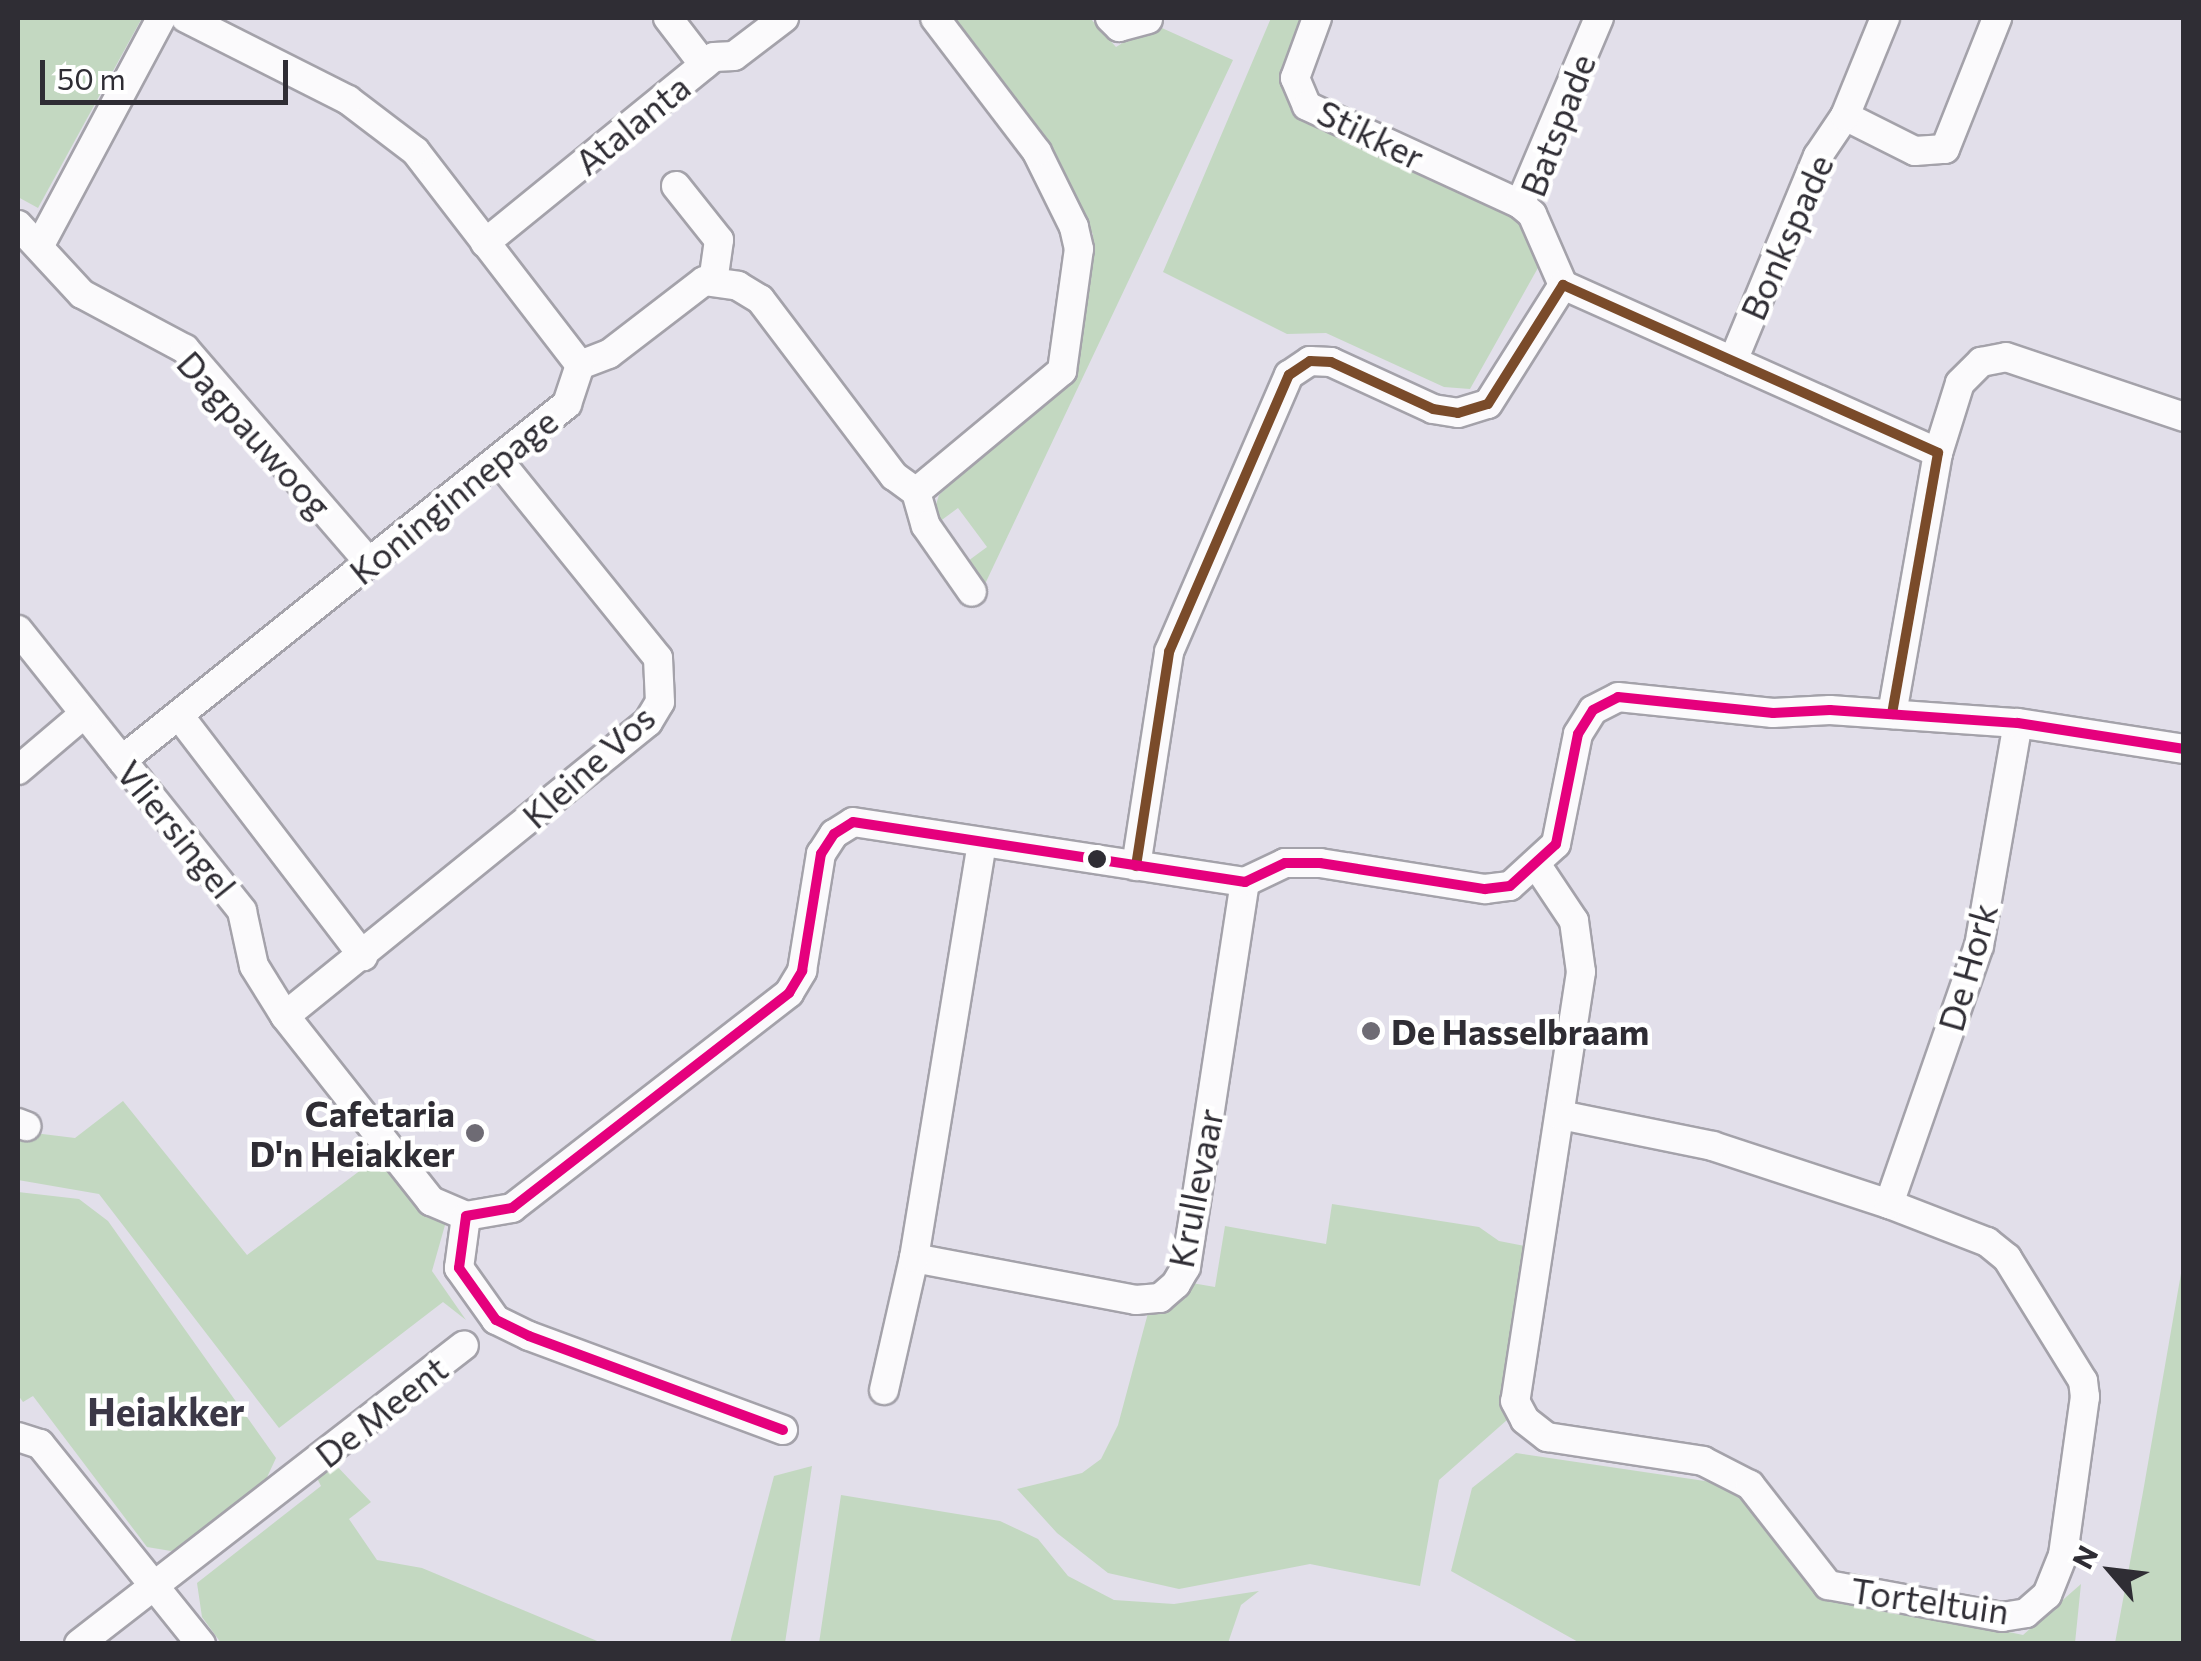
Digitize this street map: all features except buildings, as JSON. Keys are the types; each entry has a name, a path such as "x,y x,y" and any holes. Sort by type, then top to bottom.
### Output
{"street":[{"path":"40,245 161,18"},
{"path":"186,18 348,100 415,151 580,365 609,354 704,281 760,299 894,476 916,492 926,526 972,592"},
{"path":"668,18 704,65"},
{"name":"Atalanta","path":"485,243 714,57 734,56 784,18"},
{"path":"916,492 1062,371 1079,249 1036,152 935,18"},
{"path":"1110,18 1119,27 1148,19"},
{"name":"Stikker","path":"1318,18 1295,78 1307,106 1520,204"},
{"name":"Batspade","path":"1563,285 1532,214 1520,204 1599,18"},
{"name":"Bonkspade","path":"1732,361 1818,156 1845,116 1885,18"},
{"name":"Bonkspade","path":"1845,116 1914,152 1946,149 1997,18"},
{"path":"676,186 719,240 712,282"},
{"name":"Dagpauwoog","path":"18,225 82,294 184,349 368,562"},
{"path":"1136,866 1169,652 1288,375 1310,361 1330,362 1433,409 1458,413 1488,404 1563,285 1938,453"},
{"path":"1892,714 1938,453 1960,383 1980,362 2006,357 2184,418"},
{"name":"Koninginnepage","path":"122,760 181,718 368,562 500,462 567,404 580,365"},
{"name":"Kleine Vos","path":"285,1016 648,722 660,702 658,658 500,462"},
{"name":"Vliersingel","path":"18,630 242,911 254,966 285,1016 431,1201 466,1216"},
{"path":"784,1430 496,1320 459,1268 466,1216 512,1208 789,993 802,971 821,854 834,834 870,820 982,844 1246,882 1285,864 1320,864 1485,889 1510,886 1538,867 1556,844 1578,734 1593,710 1618,697 1773,713 1892,714 2018,723 2184,749"},
{"path":"18,770 84,714"},
{"name":"Vliersingel","path":"181,718 363,956"},
{"name":"De Hork","path":"1889,1204 1979,946 2018,723"},
{"path":"884,1390 914,1258 982,844"},
{"name":"Torteltuin","path":"1538,867 1574,921 1581,972 1515,1401 1525,1420 1547,1437 1702,1462 1750,1485 1828,1585 2002,1617 2026,1613 2047,1594 2063,1555 2083,1381 2007,1258 1987,1242 1889,1204 1665,1132 1560,1115"},
{"name":"Krullevaar","path":"914,1258 1136,1300 1160,1298 1176,1284 1186,1267 1246,882"},
{"name":"De Meent","path":"79,1644 464,1345"},
{"path":"18,1437 40,1444 158,1584 200,1644"}],"green space":[{"path":"18,18 142,18 38,208 18,197"},
{"path":"942,18 1090,18 1116,47 1153,24 1233,60 985,584 968,561 987,547 958,508 939,522 933,514 939,495 1075,372 1093,234"},
{"path":"1271,18 1308,18 1281,80 1301,117 1520,215 1539,266 1470,389 1444,387 1326,333 1287,334 1163,272"},
{"path":"123,1101 247,1255 377,1158 413,1204 447,1218 432,1271 466,1320 443,1302 279,1428 99,1194 18,1180 18,1131 75,1138"},
{"path":"18,1192 79,1199 108,1221 276,1458 262,1488 199,1539 171,1551 147,1547 33,1396 23,1402 18,1395"},
{"path":"1332,1204 1479,1227 1499,1241 1530,1247 1507,1420 1439,1480 1420,1586 1310,1564 1179,1589 1108,1573 1057,1533 1017,1489 1082,1473 1101,1459 1118,1425 1148,1313 1186,1282 1215,1287 1225,1226 1326,1244"},
{"path":"2183,1262 2183,1643 2115,1643 2143,1492"},
{"path":"1516,1453 1725,1484 1747,1496 1817,1591 2023,1635 2081,1584 2075,1643 1580,1643 1451,1571 1472,1488"},
{"path":"333,1462 371,1502 349,1519 377,1560 422,1568 602,1643 221,1643 202,1617 197,1583 321,1486 316,1476"},
{"path":"812,1466 785,1643 730,1643 774,1476"},
{"path":"841,1495 1000,1521 1038,1539 1068,1576 1114,1600 1174,1604 1259,1591 1241,1605 1228,1643 819,1643"}],"transit line":[{"path":"1136,866 1169,652 1289,375 1310,361 1331,362 1433,409 1458,413 1488,404 1563,285 1938,453 1892,714"},
{"path":"783,1430 529,1336 496,1320 459,1268 466,1216 512,1208 789,993 802,971 821,854 834,834 853,822 1245,882 1285,863 1320,863 1485,889 1510,886 1556,844 1578,734 1593,710 1618,697 1773,713 1830,710 2018,723 2184,749"}],"place":[{"name":"De Hasselbraam","path":"1371,1031"},
{"name":"Cafetaria D'n Heiakker","path":"475,1133"}],"district":[{"name":"Heiakker","path":"166,1411"}]}
